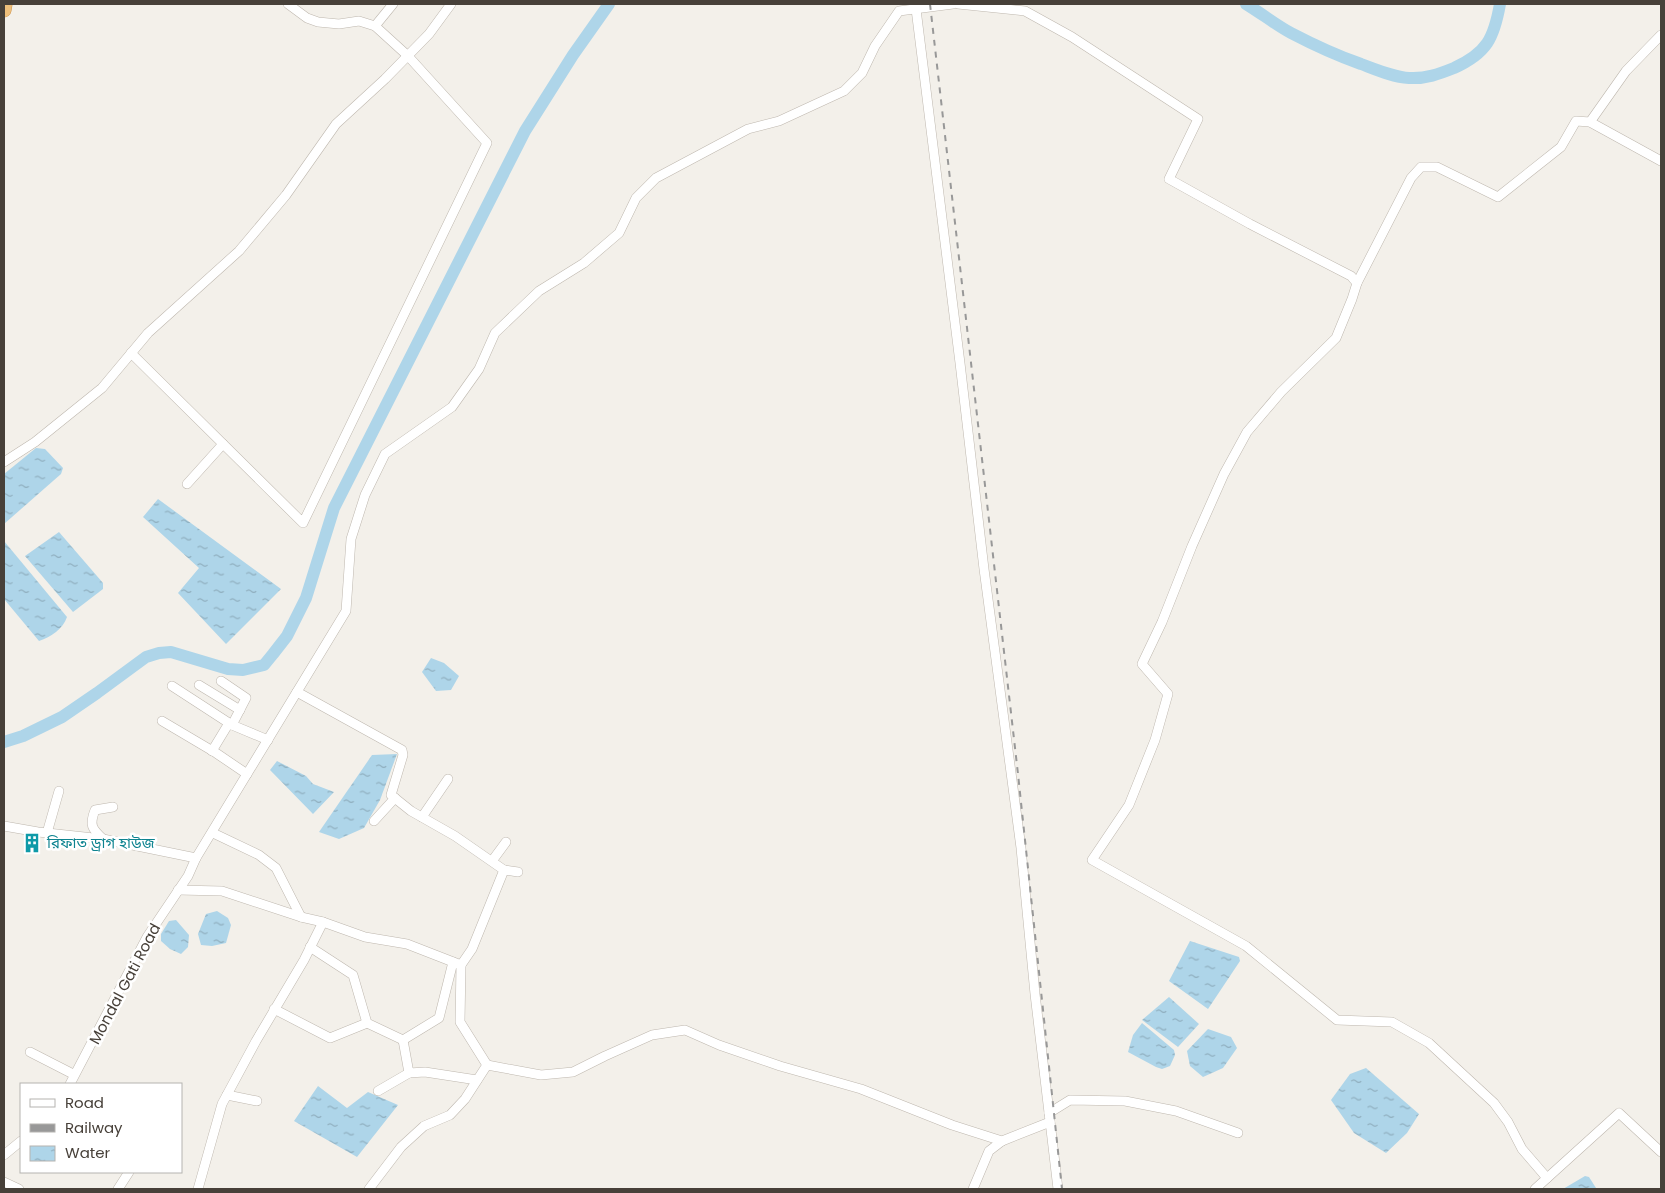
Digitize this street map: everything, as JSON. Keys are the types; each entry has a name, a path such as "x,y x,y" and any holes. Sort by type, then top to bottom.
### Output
{"highway":[{"path":"4,10 5,4"}],"street":[{"path":"131,354 303,523 487,143 408,56 375,26 359,22 339,24 318,22 307,18 288,4"},
{"path":"375,26 393,4"},
{"path":"4,462 35,442 102,388 148,333 238,250 286,195 336,124 408,56 429,34 451,4"},
{"path":"953,4 916,9 984,569 1021,848 1034,994 1058,1189"},
{"path":"958,4 1025,11 1072,37 1198,120 1169,179 1250,224 1351,276 1356,283"},
{"name":"Mondal Gati Road","path":"71,1083 147,937 188,876 196,858 213,833 346,611 351,539 365,495 385,454 452,407 479,369 495,334 539,291 584,263 619,233 636,198 656,178 748,129 779,121 844,90 862,73 875,46 899,11 916,9"},
{"path":"1590,122 1626,71 1661,36"},
{"path":"1547,1178 1522,1149 1508,1122 1494,1103 1429,1043 1392,1022 1337,1020 1246,946 1092,860 1129,805 1155,740 1168,694 1142,664 1162,622 1192,546 1224,474 1247,432 1281,392 1336,338 1352,299 1356,283 1411,178 1421,167 1437,167 1498,197 1561,147 1576,121 1590,122 1661,161"},
{"path":"187,484 222,444"},
{"path":"212,751 246,698 221,681"},
{"path":"200,685 240,710"},
{"path":"172,686 230,724 268,740"},
{"path":"297,692 402,750 404,755 391,795 504,870 518,872"},
{"path":"162,721 247,774"},
{"path":"422,817 448,780"},
{"path":"47,833 59,791"},
{"path":"374,821 395,798"},
{"path":"103,839 93,830 91,819 95,810 112,807"},
{"path":"4,826 103,839 196,858"},
{"path":"213,833 251,851 276,868 301,917"},
{"path":"492,861 506,842"},
{"path":"403,1040 439,1018 458,964 472,949 504,870"},
{"path":"178,890 222,891 365,937 407,944 458,964"},
{"path":"198,1189 222,1104 323,922"},
{"path":"310,947 353,975 367,1023"},
{"path":"458,964 460,1022 487,1065 542,1075 573,1072 652,1035 685,1030 719,1045 780,1066 861,1089 952,1125 1002,1140"},
{"path":"274,1009 330,1038 367,1023 403,1040"},
{"path":"403,1040 409,1073"},
{"path":"30,1052 73,1074"},
{"path":"369,1189 401,1147 424,1126 450,1115 465,1099 487,1065"},
{"path":"378,1091 409,1073 425,1072 477,1080"},
{"path":"227,1095 256,1101"},
{"path":"973,1189 989,1151 1002,1140 1050,1118 1070,1100 1125,1101 1176,1111 1238,1133"},
{"path":"1535,1189 1619,1113 1661,1152"},
{"path":"4,1155 20,1145"},
{"path":"118,1189 128,1173"},
{"path":"4,1182 20,1189"}],"water":[{"path":"36,448 45,449 63,468 61,474 4,524 4,474"},
{"path":"158,499 281,589 226,644 178,593 199,568 143,517"},
{"path":"59,532 103,583 103,589 73,612 25,556"},
{"path":"4,541 67,617 63,625 56,632 39,641 4,599"},
{"path":"431,658 444,663 459,676 451,690 436,691 422,672"},
{"path":"397,754 380,800 364,828 339,839 319,832 372,755"},
{"path":"277,761 306,776 313,784 334,792 313,814 270,770"},
{"path":"217,911 228,918 231,925 226,943 212,946 201,945 198,934 206,914"},
{"path":"176,920 189,935 188,947 181,954 170,949 161,941 161,934 169,921"},
{"path":"1190,941 1239,957 1240,961 1208,1009 1169,981"},
{"path":"1169,997 1199,1024 1178,1047 1142,1020"},
{"path":"1142,1023 1174,1050 1175,1055 1170,1066 1162,1069 1156,1067 1128,1052 1133,1035"},
{"path":"1208,1029 1231,1037 1237,1048 1223,1068 1203,1077 1190,1066 1187,1051"},
{"path":"1366,1068 1419,1114 1407,1133 1386,1153 1354,1133 1331,1100 1350,1074"},
{"path":"318,1086 347,1108 368,1092 398,1105 357,1157 294,1121"},
{"path":"1585,1176 1589,1177 1595,1189 1563,1189"}],"waterway":[{"path":"4,742 23,736 62,717 146,657 159,653 171,652 228,669 243,670 264,665 287,636 306,598 334,508 525,131 573,55 609,4"},
{"path":"1246,4 1285,30 1326,50 1385,73 1415,78 1427,77 1454,68 1481,50 1492,35 1500,4"}],"railway":[{"path":"930,4 1018,774 1062,1189"}],"place":[{"name":"রিফাত ড্রাগ হাউজ","path":"32,843"}]}
